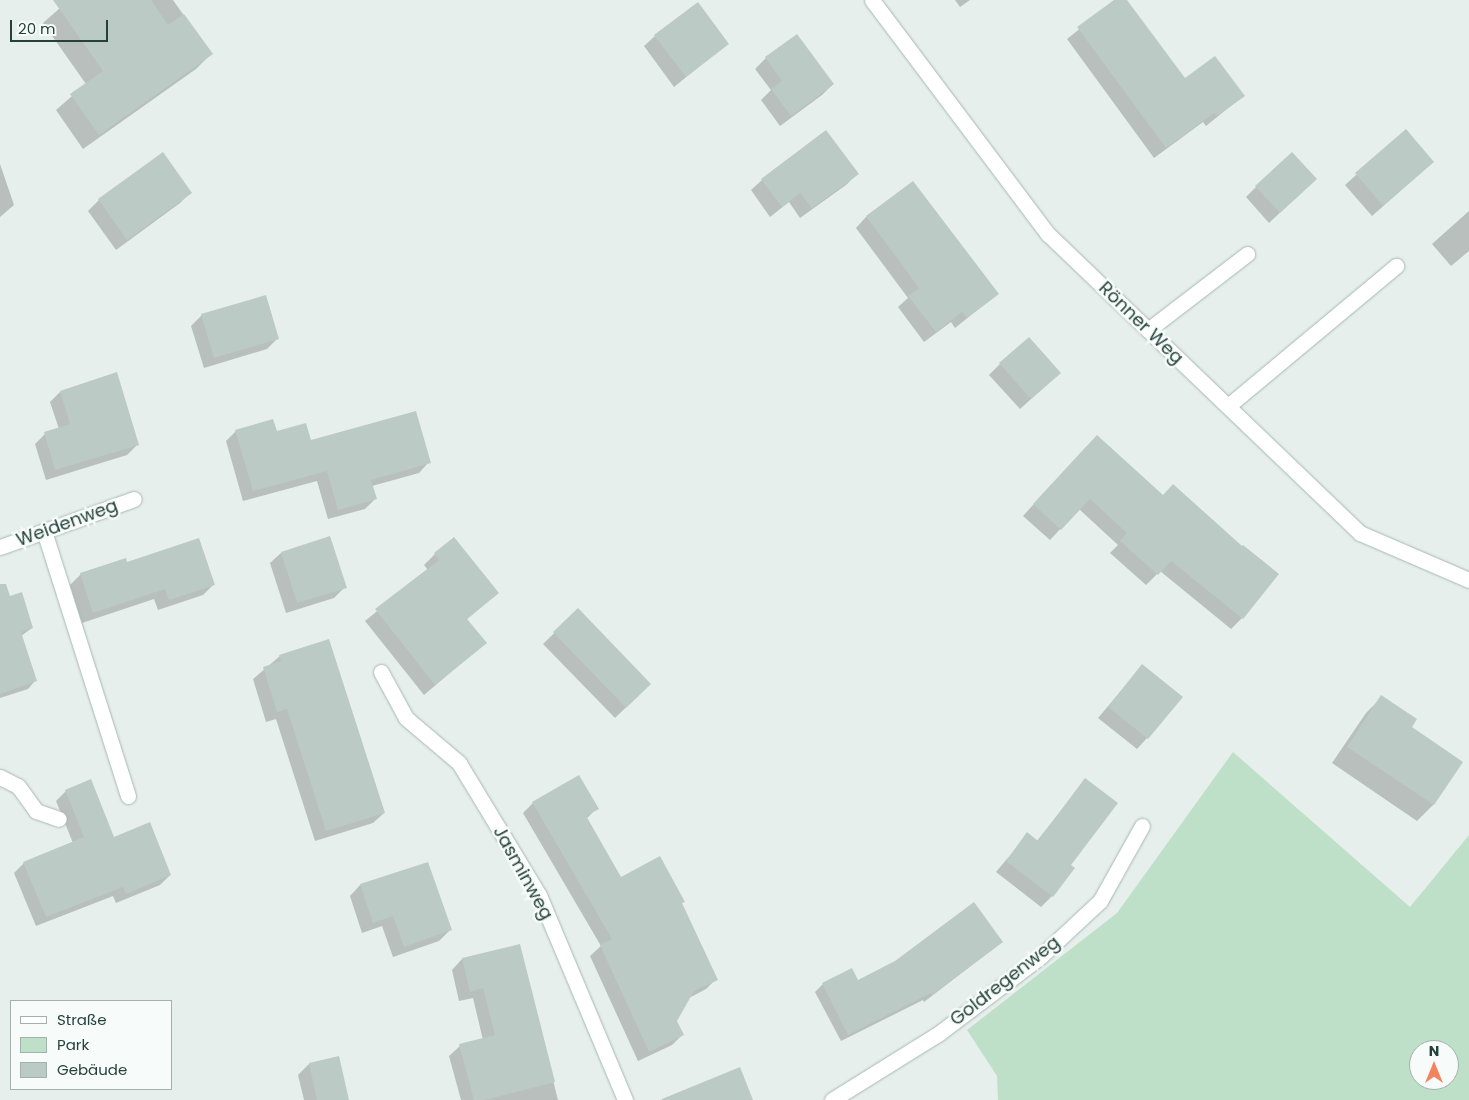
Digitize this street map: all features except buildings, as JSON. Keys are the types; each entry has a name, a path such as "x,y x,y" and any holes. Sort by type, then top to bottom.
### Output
{"street":[{"name":"Rönner Weg","path":"872,0 1048,234 1360,533 1469,580"},
{"path":"1148,330 1247,254"},
{"path":"1228,406 1396,266"},
{"name":"Weidenweg","path":"0,547 134,499"},
{"path":"44,532 128,796"},
{"name":"Jasminweg","path":"381,672 406,718 459,763 539,895 625,1100"},
{"path":"0,777 18,786 36,811 59,819"},
{"name":"Goldregenweg","path":"832,1100 938,1034 1041,956 1100,901 1142,826"}],"green space":[{"path":"1233,752 1410,907 1469,835 1469,1100 998,1100 997,1076 967,1030 1117,913"}]}
